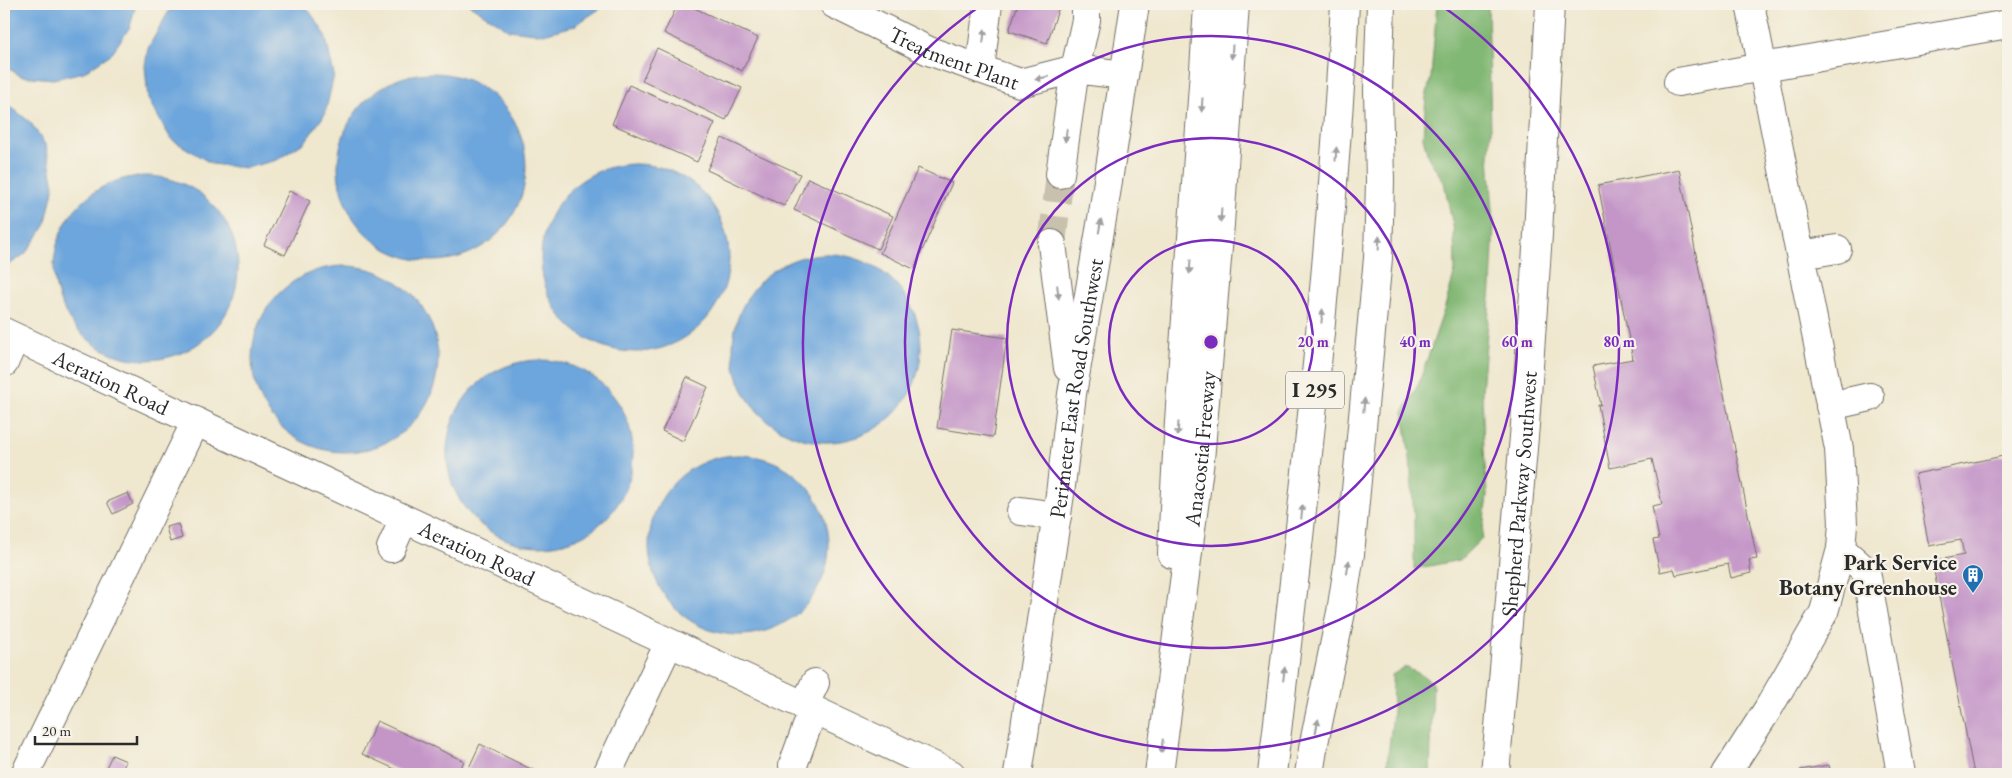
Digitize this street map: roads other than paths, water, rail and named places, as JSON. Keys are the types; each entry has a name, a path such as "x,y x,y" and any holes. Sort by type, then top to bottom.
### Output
{"main road":[{"name":"Treatment Plant","path":"834,4 929,51 1020,83 1075,69"},
{"path":"980,69 988,4"},
{"path":"1060,174 1075,69 1086,20 1086,4"},
{"name":"Perimeter East Road Southwest","path":"1018,774 1057,516 1072,394 1134,4"},
{"path":"1166,718 1176,460 1208,4"},
{"name":"Anacostia Freeway","path":"1159,774 1200,460 1220,224 1235,4"},
{"name":"I 295","path":"1272,774 1298,557 1321,328 1334,176 1345,4"},
{"path":"1309,774 1341,612 1350,554 1378,258 1380,181 1378,90 1381,4"},
{"name":"Shepherd Parkway Southwest","path":"1495,774 1525,425 1538,234 1550,4"},
{"path":"1726,774 1768,709 1824,612 1840,549 1843,524 1839,449 1750,4"},
{"path":"1678,82 2008,24"},
{"path":"1075,69 1124,75"},
{"path":"1052,244 1072,394"},
{"path":"1801,255 1837,249"},
{"path":"4,363 9,335"},
{"name":"Aeration Road","path":"9,335 669,643 810,699 951,774"},
{"path":"1830,406 1870,397"},
{"path":"25,774 196,421"},
{"path":"1021,511 1057,516"},
{"path":"391,548 404,519"},
{"path":"1840,549 1866,571 1901,774"},
{"path":"607,774 669,643"},
{"path":"794,774 793,765 810,699"}],"water":[{"path":"4,4 136,4 130,27 111,54 84,72 53,79 21,76 4,66"},
{"path":"178,4 301,4 310,12 325,34 334,75 325,114 305,142 277,160 246,168 212,164 171,139 148,99 145,66 148,48 169,11"},
{"path":"468,4 605,4 574,26 543,34 509,30"},
{"path":"432,73 450,75 468,81 484,89 498,101 510,115 518,131 524,149 526,167 524,185 518,203 510,219 498,233 484,245 468,253 450,259 432,261 414,259 396,253 380,245 366,233 354,219 346,203 340,185 338,167 340,149 346,131 354,115 366,101 380,89 396,81 414,75"},
{"path":"4,101 31,123 46,146 54,186 45,226 25,254 4,268"},
{"path":"644,164 671,171 702,191 722,222 728,240 728,276 722,294 702,325 671,345 653,351 626,352 617,351 591,341 575,331 562,318 548,294 542,276 541,249 542,240 552,214 562,198 575,185 599,171 617,165"},
{"path":"137,176 155,176 181,183 197,191 211,203 223,217 231,233 238,259 238,277 231,303 223,319 211,333 197,345 173,356 155,360 137,360 119,356 95,345 69,319 58,295 54,277 54,259 58,241 69,217 95,191 119,180"},
{"path":"836,254 863,261 894,281 914,312 920,330 920,366 914,384 894,415 863,435 845,441 818,442 809,441 783,431 767,421 754,408 740,384 734,366 733,339 734,330 744,304 754,288 767,275 791,261 809,255"},
{"path":"345,266 372,270 389,277 404,287 417,300 427,315 434,332 438,359 434,386 427,403 417,418 404,431 389,441 372,448 345,452 318,448 301,441 286,431 273,418 263,403 256,386 252,359 256,332 263,315 273,300 286,287 301,277 318,270"},
{"path":"540,360 558,362 575,367 584,371 606,387 622,409 626,418 631,435 633,453 631,471 626,488 622,497 606,519 584,535 575,539 558,544 540,546 522,544 505,539 496,535 474,519 458,497 454,488 449,471 447,453 449,435 454,418 458,409 474,387 496,371 505,367 522,362"},
{"path":"739,455 757,457 773,462 789,470 803,481 814,495 822,511 827,527 829,545 827,563 822,579 814,595 803,609 789,620 773,628 757,633 739,635 721,633 705,628 689,620 675,609 664,595 656,579 651,563 649,545 651,527 656,511 664,495 675,481 689,470 705,462 721,457"}],"tunnel":[{"path":"1052,244 1060,174"}],"place":[{"name":"Park Service Botany Greenhouse","path":"1973,594"}]}
